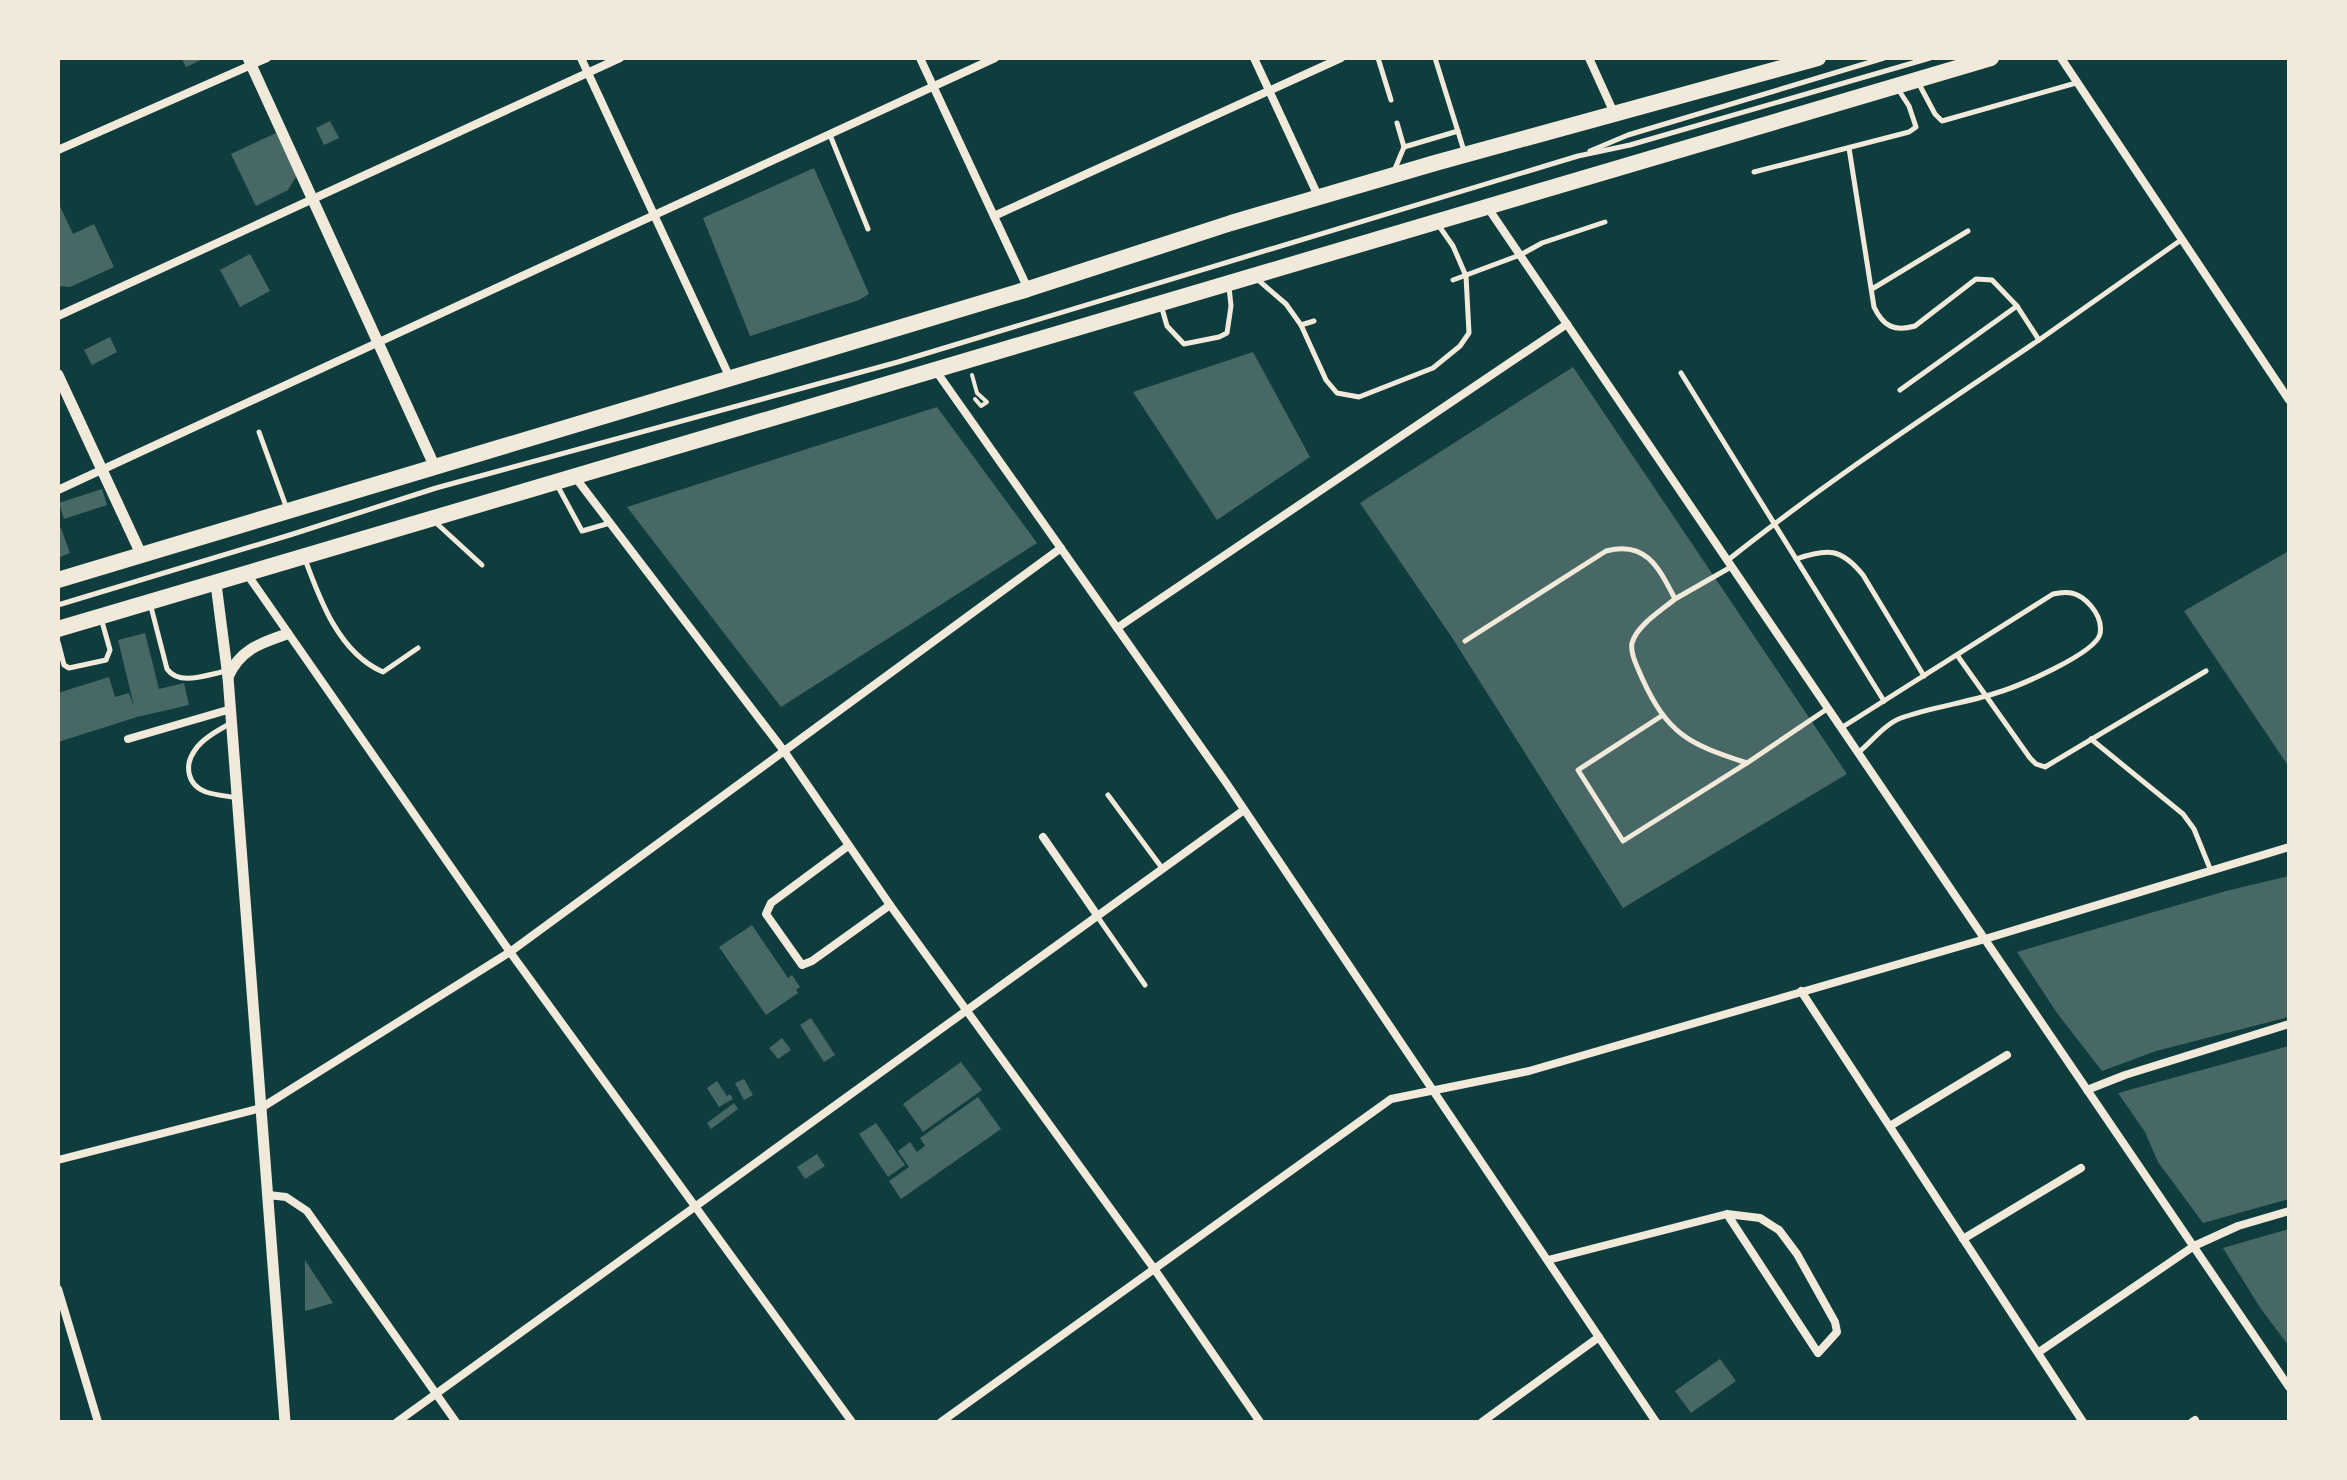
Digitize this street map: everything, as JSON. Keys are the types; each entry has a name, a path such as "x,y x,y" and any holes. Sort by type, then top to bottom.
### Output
{"highway":[{"path":"58,580 1028,289 1231,223 1818,58"},
{"path":"58,629 1991,58"}],"street":[{"path":"58,150 250,62 267,58"},
{"path":"581,58 730,378"},
{"path":"58,316 620,58"},
{"path":"920,58 1028,289"},
{"path":"58,490 995,58"},
{"path":"1254,58 1319,198"},
{"path":"994,216 1341,58"},
{"path":"1589,58 1615,114"},
{"path":"2061,58 2289,400"},
{"path":"250,62 434,465"},
{"path":"1487,207 2289,1387"},
{"path":"1117,628 1567,324"},
{"path":"936,371 1244,810 1656,1422"},
{"path":"58,375 141,554"},
{"path":"575,477 784,751 848,846 1155,1270 1260,1422"},
{"path":"58,1160 261,1108 510,952 1061,548"},
{"path":"247,574 510,952 852,1422"},
{"path":"216,584 231,709 285,1422"},
{"path":"227,674 243,653 287,634"},
{"path":"128,739 231,709"},
{"path":"397,1422 1244,810"},
{"path":"1043,837 1097,915"},
{"path":"848,846 771,903 766,914 802,965 890,905"},
{"path":"941,1422 1391,1099 1529,1071 2289,847"},
{"path":"1801,991 2083,1422"},
{"path":"2087,1090 2125,1075 2289,1024"},
{"path":"1890,1126 2007,1055"},
{"path":"1963,1239 2081,1168"},
{"path":"268,1195 286,1197 307,1211 456,1422"},
{"path":"2039,1352 2194,1246 2238,1226 2289,1211"},
{"path":"1548,1260 1727,1214 1760,1218 1779,1230 1797,1254 1835,1322 1837,1332 1818,1353 1727,1214"},
{"path":"58,1289 98,1422"},
{"path":"1482,1422 1599,1337"}],"lane":[{"path":"1378,58 1391,100"},
{"path":"1435,58 1465,155"},
{"path":"1578,156 1628,135 1884,58"},
{"path":"58,605 436,488 898,362 1578,156 1630,145 1930,58"},
{"path":"1917,80 1942,121 2076,83"},
{"path":"1754,172 1909,132 1916,127 1909,106 1897,86"},
{"path":"1392,176 1404,147 1397,123"},
{"path":"1404,147 1458,131"},
{"path":"829,134 868,229"},
{"path":"1849,148 1872,289 1880,319 1893,328 1915,326 1976,279 1992,280 2017,306 2039,340"},
{"path":"1253,276 1286,304 1301,325 1326,380 1337,393 1359,397 1433,368 1460,346 1469,333 1466,276 1453,246 1437,222"},
{"path":"1453,280 1520,255 1542,243 1605,222"},
{"path":"1872,289 1968,231"},
{"path":"1747,763 1689,741 1674,729 1653,702 1637,665 1632,643 1643,626 1675,599 1730,564 1774,524 2181,240"},
{"path":"1161,304 1167,326 1184,344 1219,337 1227,333 1231,306 1228,285"},
{"path":"1900,390 2017,306"},
{"path":"1301,325 1314,321"},
{"path":"1681,373 1884,701"},
{"path":"259,432 287,510"},
{"path":"555,483 582,531 610,523"},
{"path":"433,520 482,565"},
{"path":"1465,641 1606,551 1621,547 1649,557 1675,599"},
{"path":"1796,559 1833,552 1851,560 1924,676"},
{"path":"305,558 337,632 371,665 383,672 418,648"},
{"path":"1841,728 2053,594 2066,591 2078,594 2096,613 2101,624 2100,635 2087,649 1986,696 1899,719 1858,753"},
{"path":"150,603 167,669 173,677 181,679 227,674"},
{"path":"58,642 64,665 69,668 106,660 110,650 101,617"},
{"path":"1957,655 2030,758 2040,767 2050,766 2206,671"},
{"path":"1663,715 1578,770 1623,841 1828,708"},
{"path":"231,722 195,749 188,774 193,784 204,792 237,798"},
{"path":"2091,739 2183,814 2194,829 2211,871"},
{"path":"1108,795 1162,868"},
{"path":"1097,915 1145,985"}],"path":[{"path":"969,394 981,406 987,402 977,393"}],"building":[{"path":"181,58 205,58 186,67"},
{"path":"330,121 339,138 324,145 316,128"},
{"path":"276,133 297,175 288,190 256,206 231,154"},
{"path":"814,168 869,294 750,336 703,218"},
{"path":"58,202 73,234 94,224 114,267 70,287 58,286"},
{"path":"250,254 270,291 240,307 220,270"},
{"path":"110,337 117,352 92,365 84,350"},
{"path":"1253,352 1310,457 1217,520 1133,392"},
{"path":"1573,367 1847,774 1623,908 1451,636 1360,503"},
{"path":"937,407 1037,543 781,707 627,507"},
{"path":"102,489 107,505 64,519 59,503"},
{"path":"61,528 70,553 58,558 58,529"},
{"path":"2289,551 2289,767 2184,611"},
{"path":"145,633 159,689 184,683 189,705 137,717 58,742 58,693 109,677 115,697 129,693 134,706 118,640"},
{"path":"2289,876 2289,1017 2156,1051 2102,1071 2057,1013 2017,952 2226,891"},
{"path":"752,925 788,978 792,975 800,987 796,990 798,993 766,1015 719,947"},
{"path":"811,1018 835,1055 824,1062 800,1025"},
{"path":"782,1038 791,1050 778,1059 769,1048"},
{"path":"2289,1046 2289,1199 2203,1223 2158,1162 2145,1132 2118,1093"},
{"path":"961,1062 982,1090 923,1132 903,1104"},
{"path":"744,1079 753,1095 744,1100 735,1083"},
{"path":"717,1081 727,1096 730,1094 733,1099 719,1107 707,1088"},
{"path":"978,1097 1001,1129 901,1199 889,1181 909,1167 898,1151 910,1142 917,1152 925,1146 920,1138"},
{"path":"734,1103 738,1109 711,1129 707,1123"},
{"path":"876,1123 905,1165 888,1177 859,1134"},
{"path":"817,1154 825,1166 805,1179 797,1167"},
{"path":"2289,1229 2289,1346 2261,1309 2223,1248"},
{"path":"305,1260 333,1303 305,1311"},
{"path":"1720,1359 1736,1381 1691,1413 1675,1391"}]}
